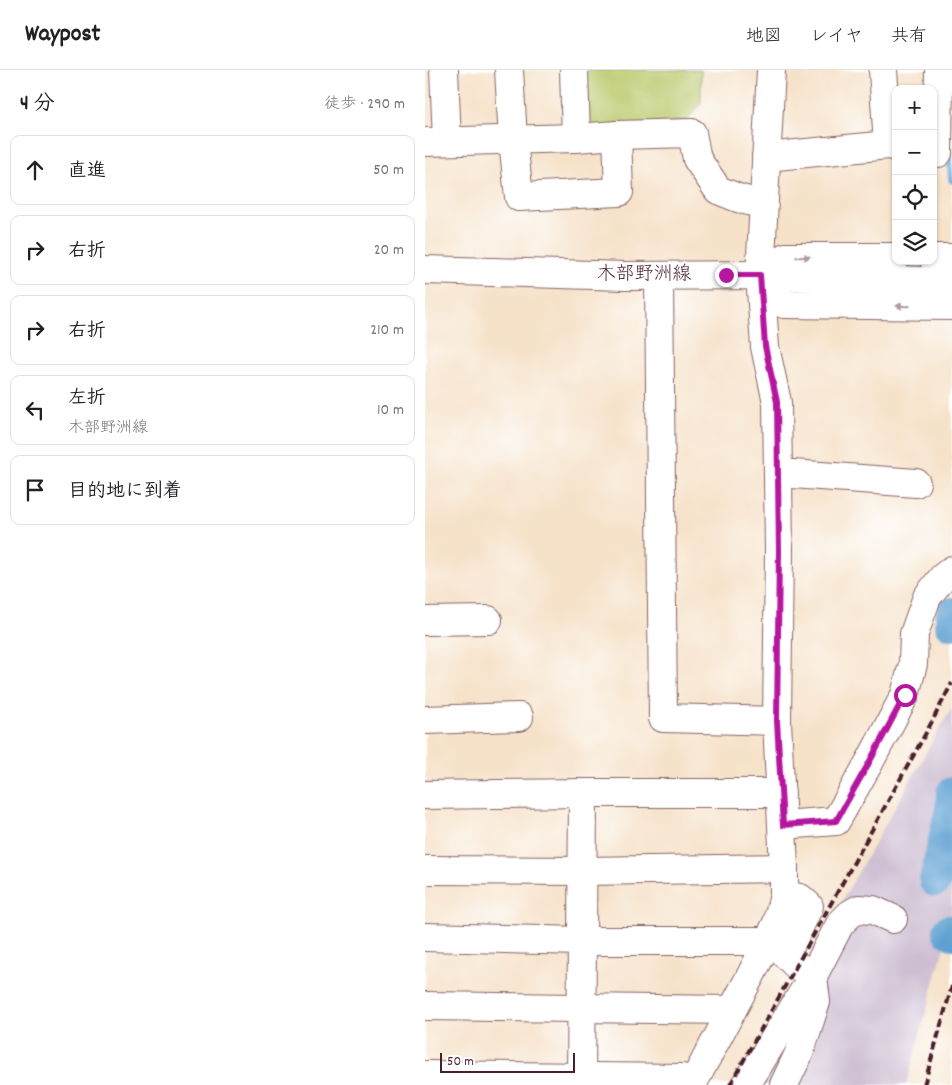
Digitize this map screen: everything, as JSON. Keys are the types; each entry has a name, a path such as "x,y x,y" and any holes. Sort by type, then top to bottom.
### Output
{"street":[{"path":"444,70 436,142 692,133 697,159 718,190 763,205"},
{"path":"509,70 513,140 519,197 619,192 617,135"},
{"path":"574,70 576,138"},
{"path":"425,1075 581,1080 682,1078 693,1083 777,923 784,882 777,721 779,473 777,402 765,346 760,275 771,70"},
{"path":"766,157 892,146 883,70"},
{"path":"937,153 939,70"},
{"path":"760,275 785,257 892,257"},
{"path":"937,258 952,258"},
{"name":"木部野洲線","path":"425,270 625,276 760,275 952,282"},
{"path":"760,275 784,304 952,306"},
{"path":"659,276 663,718 777,721"},
{"path":"779,473 916,483"},
{"path":"783,825 836,821 905,695 913,664 914,634 927,597 948,574"},
{"path":"425,621 488,620"},
{"path":"425,720 519,717"},
{"path":"581,1080 583,793"},
{"path":"425,795 781,793"},
{"path":"425,870 582,872 784,882 809,906 786,955 796,966 813,976"},
{"path":"746,1085 813,976 840,924 850,914 859,909 873,910 893,918"},
{"path":"425,937 582,941 768,941"},
{"path":"784,1085 800,1051 816,1002 813,976"},
{"path":"425,1006 732,1010"}],"shaded area":[{"path":"952,707 952,924 906,1085 735,1085 839,906"}],"green space":[{"path":"583,70 701,70 701,103 686,121 590,128"}],"waterway":[{"path":"949,155 952,181"},
{"path":"951,624 952,613"},
{"path":"935,881 951,809 952,793"},
{"path":"948,931 952,934"}],"railway":[{"path":"730,1085 952,683"},
{"path":"924,1085 952,986"}],"route":[{"path":"726,275 760,275 765,346 777,402 779,551 777,721 783,825 836,821 905,695"}]}
